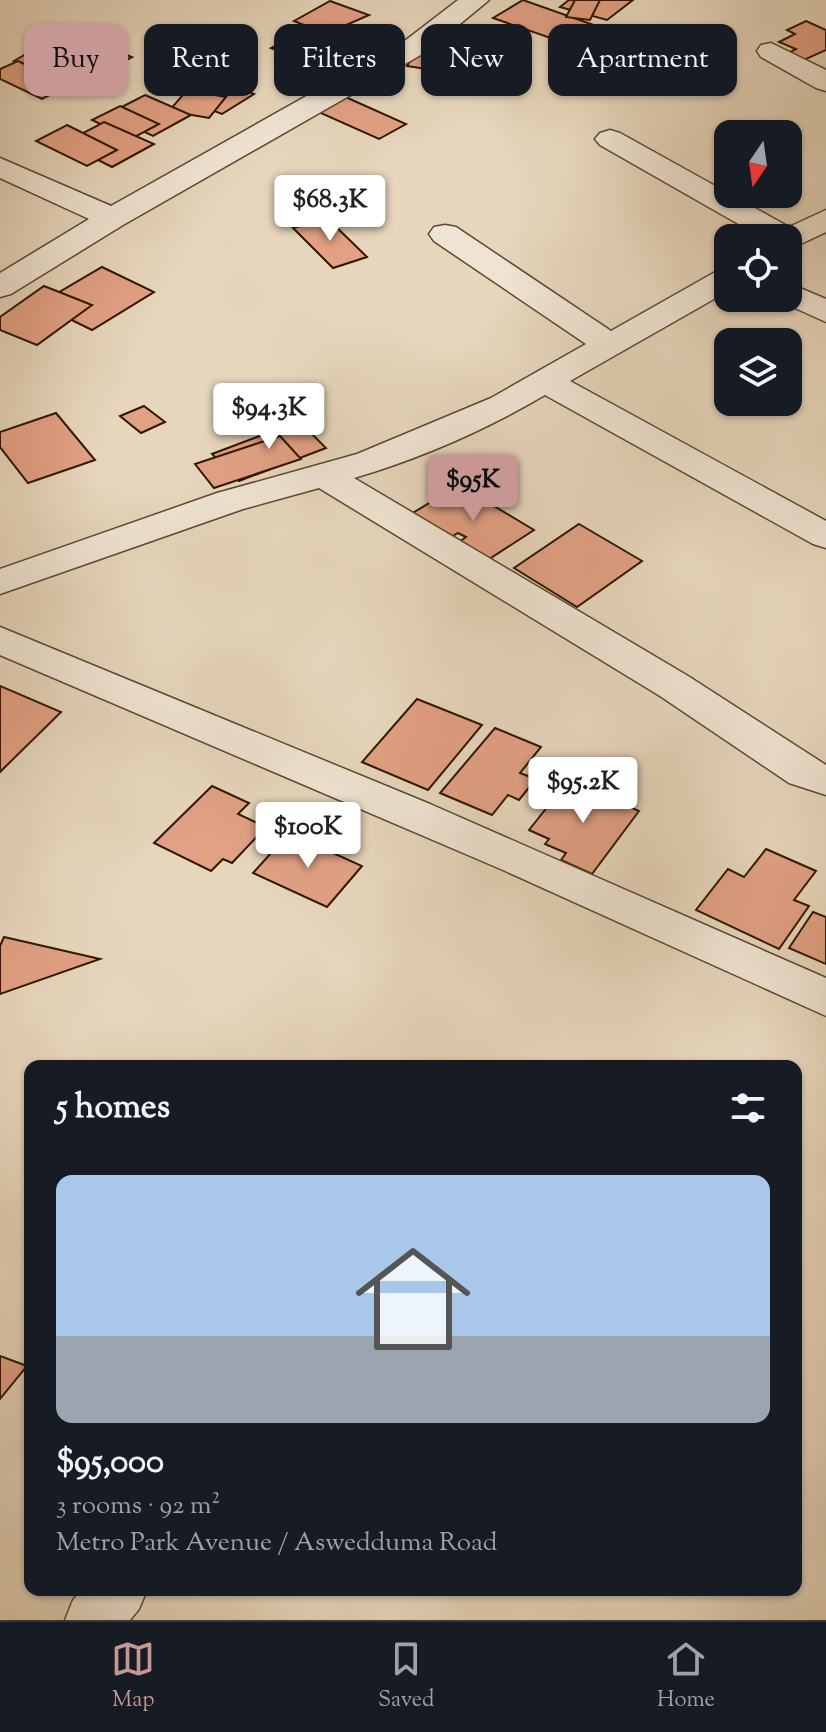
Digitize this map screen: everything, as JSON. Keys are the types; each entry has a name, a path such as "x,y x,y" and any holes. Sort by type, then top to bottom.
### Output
{"street":[{"path":"0,287 112,218 416,46 475,0"},
{"path":"771,51 826,82"},
{"path":"610,139 760,224"},
{"path":"0,167 112,218"},
{"path":"802,232 826,219"},
{"path":"445,234 610,345"},
{"path":"0,582 230,501 370,462 503,405 714,286"},
{"path":"802,300 826,312"},
{"path":"545,381 826,536"},
{"path":"324,475 674,686 804,773 826,780"},
{"path":"0,640 457,832 685,931 826,998"},
{"path":"93,1620 114,1596"}],"building":[{"path":"523,0 591,24 548,24 548,37 532,32 532,24 510,24 493,18"},
{"path":"569,0 633,0 607,20 560,7"},
{"path":"575,0 600,0 590,20 566,17"},
{"path":"330,1 369,15 349,24 301,24 294,21"},
{"path":"806,21 826,30 826,50 804,60 788,53 796,49 779,42 795,34 787,30"},
{"path":"416,51 421,52 421,68 407,66"},
{"path":"24,55 24,64 14,61"},
{"path":"18,61 24,64 24,90 0,79 0,69"},
{"path":"24,66 24,78 11,73"},
{"path":"144,96 191,115 153,136 125,123 131,120 112,112"},
{"path":"182,96 226,97 209,118 169,111"},
{"path":"192,96 251,96 222,114 185,100"},
{"path":"343,96 406,124 379,139 314,110"},
{"path":"120,106 159,124 131,139 92,120"},
{"path":"104,122 154,144 112,167 96,159 102,156 68,141"},
{"path":"67,125 117,150 87,166 36,141"},
{"path":"327,218 367,257 333,268 293,228"},
{"path":"102,267 154,292 92,330 39,304"},
{"path":"44,286 92,305 37,345 0,330 0,317"},
{"path":"144,406 165,422 141,433 120,416"},
{"path":"56,413 95,460 28,483 0,447 0,432"},
{"path":"299,421 326,448 239,481 212,454"},
{"path":"280,436 301,459 214,488 195,464"},
{"path":"459,485 534,530 483,563 455,545 466,537 458,533 449,538 411,514"},
{"path":"579,524 642,561 577,607 514,568"},
{"path":"0,686 61,712 0,772"},
{"path":"417,699 482,725 428,790 362,762"},
{"path":"495,728 541,747 520,773 536,779 519,800 508,795 492,815 440,793"},
{"path":"568,781 639,811 592,874 561,860 566,853 545,844 549,839 529,830"},
{"path":"212,786 249,803 238,814 266,827 232,863 223,859 211,871 154,843"},
{"path":"289,833 362,866 327,907 253,873"},
{"path":"766,849 816,871 794,900 809,906 779,949 696,910 728,869 744,877"},
{"path":"813,912 826,917 826,964 789,948"},
{"path":"4,937 100,959 0,994 0,946"},
{"path":"0,1356 24,1365 24,1370 0,1399"}]}
